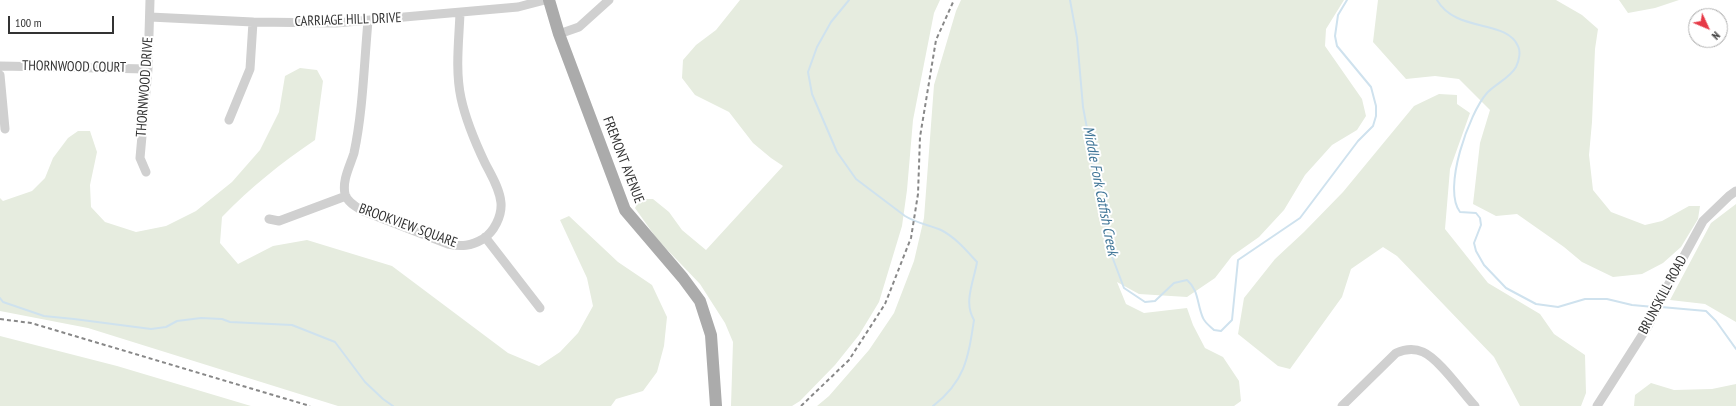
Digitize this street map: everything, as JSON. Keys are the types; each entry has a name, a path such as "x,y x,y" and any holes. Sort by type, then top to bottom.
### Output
{"main road":[{"name":"FREMONT AVENUE","path":"549,0 559,34 625,210 683,278 700,301 711,335 716,406"}],"street":[{"name":"THORNWOOD DRIVE","path":"146,172 140,158 148,69 150,0"},
{"name":"CARRIAGE HILL DRIVE","path":"150,17 253,22 336,23 518,7 545,0"},
{"path":"559,34 579,27 609,0"},
{"path":"460,12 459,80 461,96 468,124 497,188 501,203 496,224 485,238 540,308"},
{"name":"BROOKVIEW SQUARE","path":"368,21 358,126 353,154 344,187 346,196 350,203 362,211 448,244 463,246 470,245 485,238"},
{"path":"229,120 250,69 253,22"},
{"name":"THORNWOOD COURT","path":"0,66 148,69"},
{"path":"0,75 5,129"},
{"name":"BRUNSKILL ROAD","path":"1597,406 1648,326 1664,291 1703,221 1736,191"},
{"path":"269,219 279,221 346,196"},
{"path":"1342,406 1396,352 1404,349 1413,349 1424,352 1433,359 1475,406"}],"shaded area":[{"path":"740,0 940,0 934,13 913,120 907,190 902,226 879,302 859,335 835,365 800,401 792,406 731,406 733,342 725,323 700,284 657,239 635,208 640,199 653,199 669,212 682,230 706,250 783,166 753,143 729,112 695,95 682,78 683,60 696,45 716,30"},
{"path":"961,0 1344,0 1326,29 1325,46 1362,99 1366,116 1357,130 1332,145 1305,175 1284,210 1259,237 1232,256 1215,278 1187,297 1139,294 1117,282 1126,304 1144,313 1187,308 1193,325 1205,348 1223,357 1239,381 1241,401 1234,406 817,406 829,396 869,350 894,313 914,261 924,218 934,85 956,11"},
{"path":"1378,0 1556,0 1582,15 1598,29 1595,49 1589,155 1593,190 1611,212 1645,225 1662,221 1689,206 1700,206 1698,219 1681,247 1663,263 1642,274 1613,277 1582,262 1564,247 1517,214 1496,216 1473,204 1480,143 1490,110 1459,79 1435,76 1406,79 1373,42"},
{"path":"1619,0 1679,0 1655,8 1628,13"},
{"path":"300,68 317,70 323,81 315,140 267,176 222,217 220,243 238,264 273,246 307,240 392,266 508,353 539,366 560,352 578,333 593,306 587,278 560,220 569,216 618,262 652,285 667,317 664,346 657,372 643,391 616,399 611,406 338,406 88,328 0,311 0,198 3,201 32,191 45,178 53,158 68,138 78,131 90,131 97,152 90,185 91,207 105,222 136,232 166,226 196,211 232,182 260,150 279,112 285,76"},
{"path":"1439,94 1457,95 1457,104 1470,113 1450,169 1445,229 1488,283 1540,314 1554,334 1585,355 1586,393 1581,406 1520,406 1494,357 1397,256 1383,247 1351,269 1342,297 1290,369 1278,366 1238,334 1244,298 1275,259 1343,192 1414,106"},
{"path":"1736,204 1736,322 1705,304 1670,300 1711,223"},
{"path":"0,336 117,366 251,406 0,406"},
{"path":"1651,383 1674,390 1712,389 1736,384 1736,406 1634,406 1635,395"}],"waterway":[{"name":"Middle Fork Catfish Creek","path":"849,0 831,22 817,47 808,72 812,94 837,152 856,179 905,216 941,230 951,236 977,262 969,299 969,306 974,320 967,358 952,388 933,406"},
{"name":"Middle Fork Catfish Creek","path":"1070,0 1077,38 1083,107 1110,251 1124,288 1145,302 1155,301 1174,283 1187,280 1194,288 1204,320 1214,330 1221,331 1232,320 1238,260 1300,218 1358,141 1373,126 1376,116 1376,106 1371,87 1337,46 1335,36 1338,15 1347,0"},
{"path":"1437,0 1445,10 1456,17 1503,32 1512,38 1518,46 1519,51 1516,67 1506,78 1490,90 1480,103 1466,133 1456,170 1454,187 1455,201 1460,212 1476,213 1480,218 1481,225 1474,243 1476,251 1484,265 1506,288 1536,304 1558,307 1585,299 1607,299 1632,305 1654,307"},
{"name":"Middle Fork Catfish Creek","path":"0,298 3,302 44,316 151,329 166,327 177,321 201,318 222,319 230,322 292,325 335,342 365,382 393,406"},
{"path":"1661,307 1706,311 1716,321 1736,349"}],"railway":[{"path":"801,406 849,360 885,304 911,238 918,194 920,137 936,40 954,0"},
{"path":"0,319 31,323 310,406"}]}
